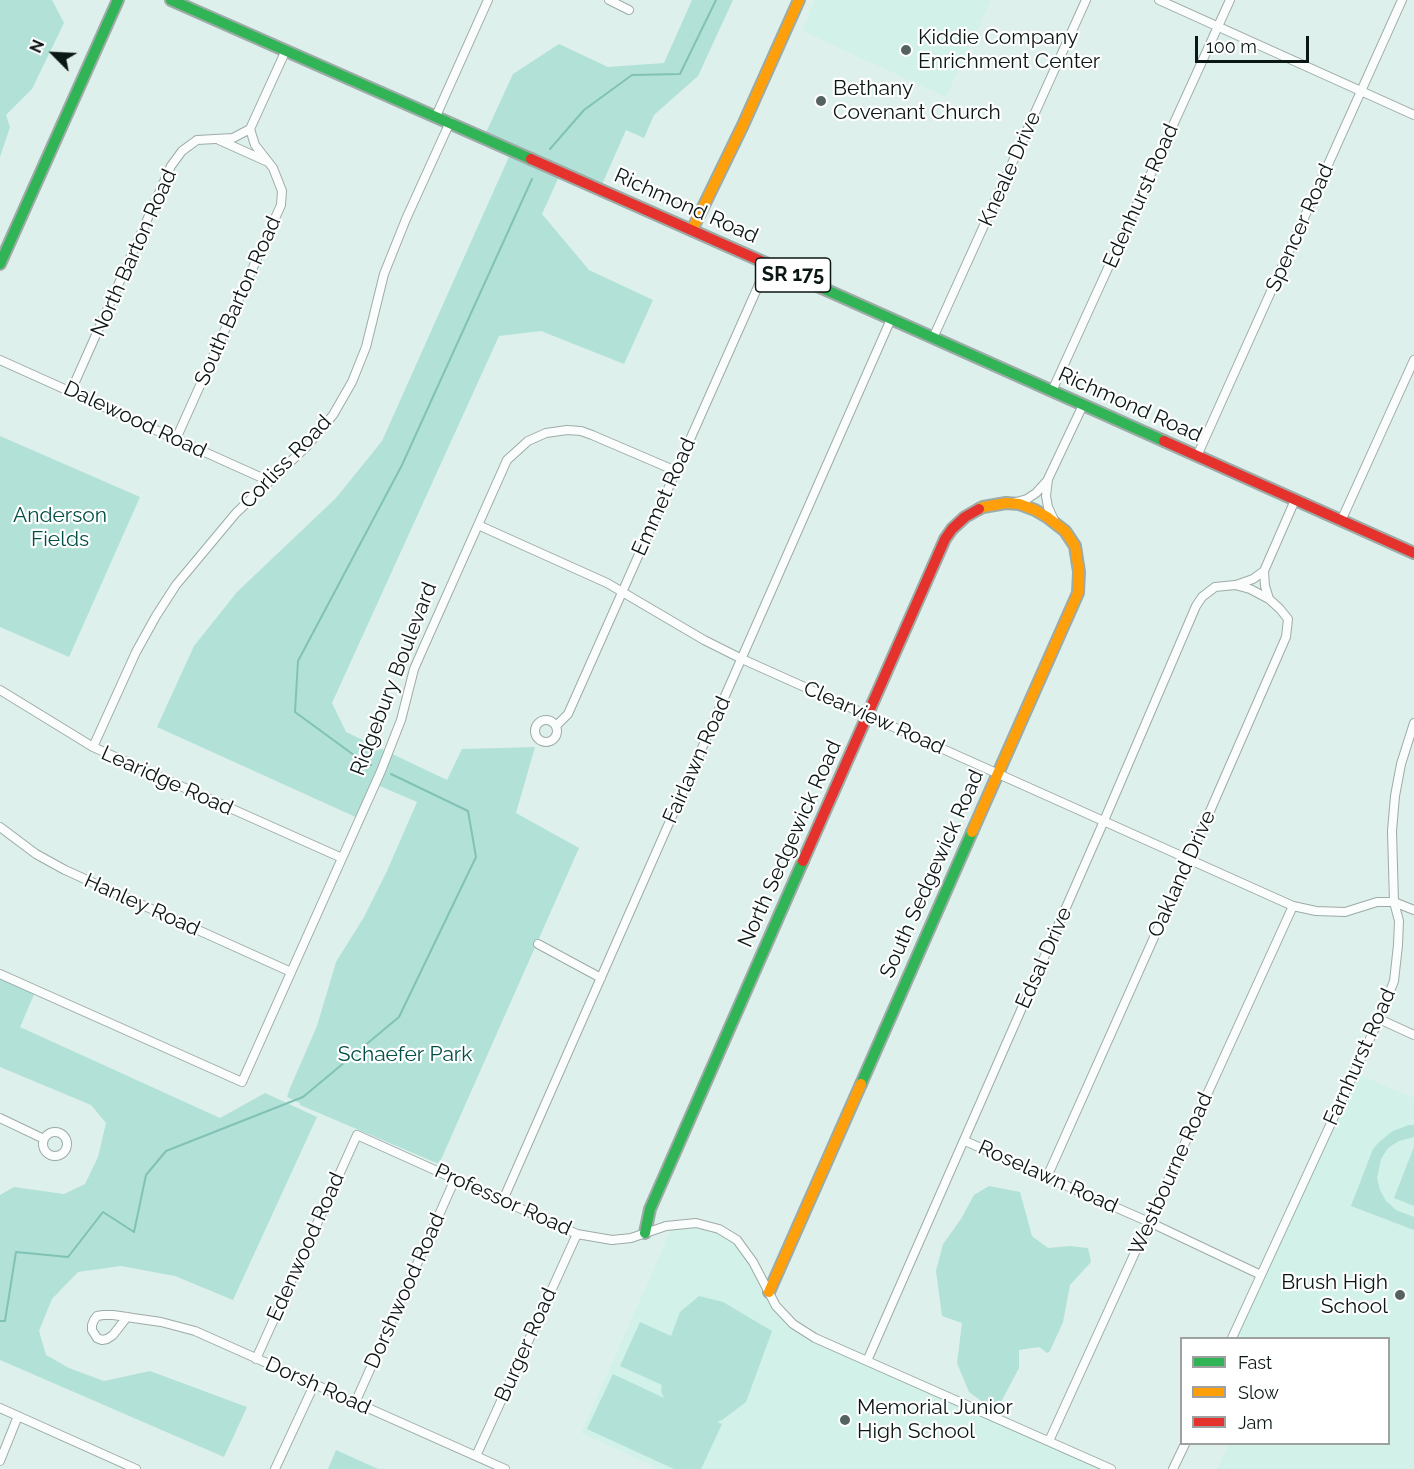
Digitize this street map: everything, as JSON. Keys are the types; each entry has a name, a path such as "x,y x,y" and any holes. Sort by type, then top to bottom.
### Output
{"street":[{"path":"0,264 118,0"},
{"name":"Richmond Road","path":"171,0 450,122 1414,553"},
{"path":"436,116 489,0"},
{"path":"609,0 629,10"},
{"path":"692,230 799,0"},
{"name":"Kneale Drive","path":"933,338 1086,0"},
{"path":"1159,0 1414,115"},
{"name":"Edenhurst Road","path":"1052,391 1230,0"},
{"name":"Spencer Road","path":"1197,456 1402,0"},
{"path":"250,129 286,50"},
{"name":"Corliss Road","path":"93,747 136,652 176,585 236,513 307,446 333,416 352,382 366,347 384,274 450,122"},
{"name":"North Barton Road","path":"71,391 171,166 182,151 197,140 233,138 250,129"},
{"name":"South Barton Road","path":"176,439 281,205 282,191 273,168 255,145 250,129"},
{"path":"217,139 270,163"},
{"name":"Emmet Road","path":"556,726 568,714 768,264"},
{"name":"Fairlawn Road","path":"503,1200 891,319"},
{"name":"Dalewood Road","path":"0,360 269,481"},
{"path":"1341,520 1414,360"},
{"path":"1009,503 1027,499 1048,480 1083,405"},
{"name":"Ridgebury Boulevard","path":"0,974 242,1082 394,740 414,669 507,460 528,441 546,433 567,430 581,431 676,471"},
{"path":"1048,480 1046,496 1048,507 1056,524"},
{"path":"1269,599 1264,571 1295,500"},
{"name":"South Sedgewick Road","path":"769,1292 1078,593 1079,572 1075,546 1065,531 1035,510 1009,503"},
{"name":"North Sedgewick Road","path":"645,1233 650,1209 945,539 965,517 983,507 1009,503"},
{"name":"Clearview Road","path":"478,525 607,583 704,640 742,659 1293,906 1316,911 1345,912 1377,902 1394,902 1414,910"},
{"name":"Edsal Drive","path":"867,1361 1196,606 1202,597 1215,587 1235,585 1253,579 1264,571"},
{"name":"Oakland Drive","path":"1047,1177 1286,637 1288,619 1280,609 1257,592 1235,585"},
{"name":"Learidge Road","path":"0,690 93,747 342,858"},
{"name":"Farnhurst Road","path":"1232,1337 1379,1019 1394,981 1399,921 1394,902 1392,831 1401,764 1414,723"},
{"name":"Hanley Road","path":"0,827 36,854 65,870 291,972"},
{"name":"Westbourne Road","path":"1049,1441 1293,906"},
{"path":"538,944 601,978"},
{"path":"1379,1019 1414,1035"},
{"path":"0,1118 44,1139"},
{"name":"Professor Road","path":"357,1135 577,1234 612,1240 631,1238 666,1226 696,1223 719,1229 737,1240 753,1262 776,1306 793,1324 815,1338 1111,1469"},
{"name":"Edenwood Road","path":"256,1359 357,1135"},
{"name":"Roselawn Road","path":"964,1141 1149,1222 1261,1275"},
{"name":"Dorshwood Road","path":"355,1403 455,1179"},
{"name":"Burger Road","path":"476,1456 577,1234"},
{"name":"Dorsh Road","path":"127,1317 107,1339 98,1338 92,1330 97,1316 103,1315 127,1317 161,1322 195,1331 505,1469"},
{"path":"275,1469 314,1385"},
{"path":"0,1408 136,1469"},
{"path":"0,1461 18,1416"},
{"path":"1173,1469 1184,1445"}],"shaded area":[{"name":"Kiddie Company Enrichment Center","path":"815,0 991,0 946,97 802,31"},
{"path":"1354,1073 1414,1098 1414,1469 1217,1469 1229,1445 1390,1445 1390,1337 1232,1337"},
{"path":"696,1223 737,1240 776,1306 793,1324 1111,1469 660,1469 581,1433 673,1225"}],"green space":[{"path":"0,0 52,0 64,23 32,89 6,115 10,127 0,157"},
{"name":"Schaefer Park","path":"692,0 733,0 698,76 654,115 644,138 626,130 600,189 561,172 542,214 589,270 653,300 624,364 541,331 499,336 332,703 346,732 447,780 462,749 535,747 516,813 579,848 439,1164 300,1105 287,1097 317,1026 336,962 364,917 417,802 375,784 360,819 157,727 194,646 237,592 336,498 382,441 512,150 484,137 513,74 559,44 608,67 664,63"},
{"name":"Anderson Fields","path":"0,436 140,497 69,657 0,627"},
{"path":"0,974 36,990 20,1027 220,1118 265,1093 317,1117 233,1300 175,1276 121,1266 78,1272 52,1299 39,1331 46,1355 69,1368 104,1381 150,1371 247,1407 224,1457 0,1360 0,1195 14,1187 64,1194 85,1184 98,1157 106,1123 91,1105 0,1067"},
{"path":"1414,1125 1414,1137 1399,1141 1388,1148 1381,1159 1377,1178 1386,1201 1396,1210 1414,1217 1414,1230 1351,1206 1373,1149 1393,1131"},
{"path":"1414,1147 1414,1206 1394,1198"},
{"path":"989,1186 1020,1192 1032,1236 1048,1248 1070,1246 1088,1248 1091,1262 1070,1285 1063,1322 1050,1351 1047,1353 1039,1347 1019,1350 1019,1368 1001,1402 984,1403 969,1392 957,1363 962,1323 942,1316 936,1271 943,1244 961,1219 974,1195"},
{"path":"699,1296 723,1302 772,1331 746,1402 717,1422 722,1424 701,1469 674,1469 587,1429 613,1374 664,1398 661,1391 662,1385 620,1366 640,1322 671,1336 680,1312"},
{"path":"336,1450 378,1469 328,1469"}],"waterway":[{"path":"550,149 584,110 632,75 680,74 716,0"},
{"path":"371,765 362,761 295,712 298,661 402,465 532,179"},
{"path":"0,1321 5,1321 16,1252 68,1257 103,1212 134,1232 146,1175 166,1151 303,1097 399,1017 476,857 468,811 391,774"}],"traffic: fast":[{"path":"0,264 118,0"},
{"path":"171,0 531,159"},
{"path":"822,288 1164,441"},
{"path":"861,1084 972,832"},
{"path":"645,1233 650,1209 803,861"}],"traffic: slow":[{"path":"692,230 743,125 799,0"},
{"path":"972,832 1078,593 1079,572 1075,546 1065,531 1047,517 1019,504 1006,503 979,509"},
{"path":"769,1292 861,1084"}],"traffic: jam":[{"path":"531,159 822,288"},
{"path":"1164,441 1414,553"},
{"path":"803,861 945,539 965,517 979,509"}],"place":[{"name":"Kiddie Company Enrichment Center","path":"906,50"},
{"name":"Bethany Covenant Church","path":"821,101"},
{"name":"Brush High School","path":"1400,1295"},
{"name":"Memorial Junior High School","path":"845,1420"}]}
